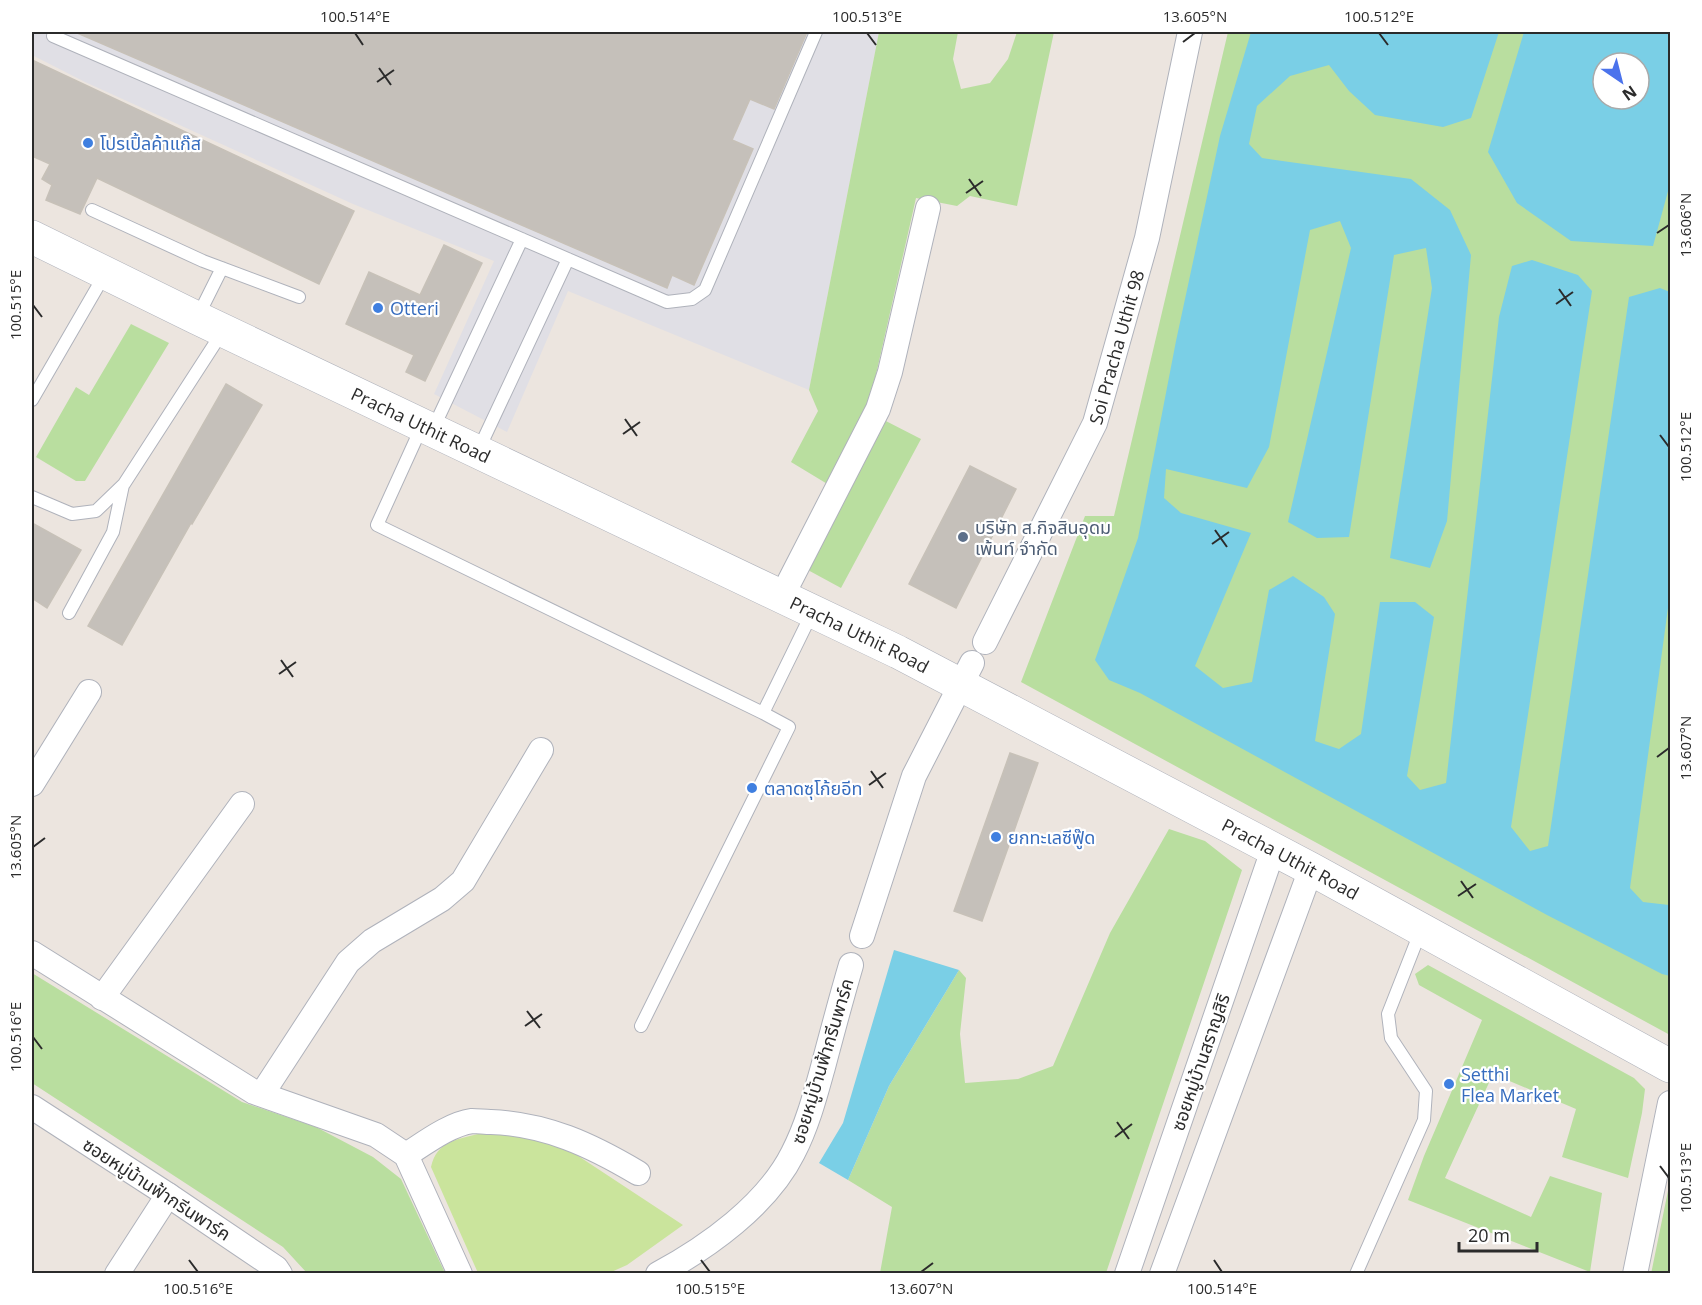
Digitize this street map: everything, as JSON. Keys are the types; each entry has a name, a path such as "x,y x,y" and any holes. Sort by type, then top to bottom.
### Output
{"main road":[{"name":"Pracha Uthit Road","path":"32,237 781,598 898,652 966,674 1273,850 1311,868 1671,1066"}],"street":[{"name":"Soi Pracha Uthit 98","path":"985,642 1095,423 1147,238 1190,32"},
{"path":"781,598 878,409 890,372 928,208"},
{"path":"862,936 914,776 966,674"},
{"path":"32,784 89,692"},
{"path":"262,1094 348,962 372,941 442,899 463,881 541,750"},
{"path":"102,998 242,804"},
{"name":"ซอยหมู่บ้านสราญสิริ","path":"1127,1274 1273,850"},
{"name":"ซอยหมู่บ้านสราญสิริ","path":"1162,1274 1311,868"},
{"path":"32,953 254,1092 376,1135 406,1155 460,1274"},
{"name":"ซอยหมู่บ้านฟ้ากรีนพาร์ค","path":"658,1274 710,1244 766,1193 793,1155 810,1113 851,965"},
{"path":"1635,1274 1671,1102"},
{"name":"ซอยหมู่บ้านฟ้ากรีนพาร์ค","path":"32,1107 168,1195 276,1268 280,1274"},
{"path":"406,1155 439,1134 471,1121 518,1123 566,1137 609,1156 638,1173"},
{"path":"117,1274 168,1195"}],"lane":[{"path":"53,36 668,302 692,299 705,290 816,32"},
{"path":"92,210 222,268 298,297"},
{"path":"522,239 377,525 789,727 641,1026"},
{"path":"478,452 568,259"},
{"path":"69,613 113,532 124,484 210,324 222,268"},
{"path":"32,400 105,273"},
{"path":"32,497 72,514 96,511 124,484"},
{"path":"763,713 812,612"},
{"path":"1356,1274 1424,1119 1426,1090 1391,1038 1388,1014 1421,929"}],"shaded area":[{"path":"32,32 879,32 809,390 568,291 507,432 434,394 494,261 353,204 85,82 32,55"}],"green space":[{"path":"879,32 958,32 953,59 961,89 990,83 1008,59 1017,32 1054,32 1017,206 970,196 957,206 916,198 870,401 829,485 791,462 818,411 809,390"},
{"path":"1228,32 1670,32 1670,1035 1021,682 1085,516 1114,516"},
{"path":"131,324 169,343 85,481 76,481 36,457 76,387 89,395"},
{"path":"880,418 921,439 841,588 806,569"},
{"path":"1169,829 1205,841 1242,870 1106,1273 880,1273 892,1207 848,1180 889,1086 959,970 966,978 960,1034 965,1083 1018,1079 1053,1066 1110,933"},
{"path":"1428,965 1634,1078 1645,1089 1628,1178 1562,1157 1576,1109 1493,1074 1445,1178 1531,1217 1550,1176 1602,1193 1590,1272 1408,1200 1424,1156 1482,1020 1419,985 1415,974"},
{"path":"32,973 242,1102 316,1127 373,1157 401,1179 445,1273 307,1273 283,1247 32,1083"},
{"path":"478,1134 517,1134 554,1140 683,1225 627,1265 609,1273 478,1273 431,1167 438,1152 448,1143"},
{"path":"1670,1181 1669,1273 1651,1274"}],"water":[{"path":"1251,32 1499,32 1471,118 1443,127 1375,115 1349,91 1329,65 1290,76 1257,106 1249,144 1262,158 1411,179 1450,210 1471,255 1447,521 1430,568 1390,558 1432,288 1426,248 1394,255 1349,537 1317,538 1288,522 1351,248 1340,221 1310,230 1269,447 1247,488 1166,469 1164,498 1181,513 1251,533 1195,666 1223,688 1252,682 1269,590 1293,576 1324,597 1335,614 1315,741 1339,749 1361,734 1380,602 1415,602 1434,617 1407,776 1420,790 1446,783 1499,317 1512,266 1532,260 1578,275 1592,291 1511,827 1530,851 1548,846 1629,297 1660,288 1670,292 1670,593 1630,888 1643,902 1669,905 1670,896 1670,976 1547,915 1140,693 1109,680 1095,660 1138,538 1176,341 1220,136"},
{"path":"1524,32 1670,32 1670,184 1653,246 1571,241 1517,203 1488,152"},
{"path":"894,950 959,970 889,1086 848,1180 819,1163 843,1123"}],"building":[{"path":"75,32 807,32 774,109 750,99 732,140 753,149 694,285 672,275 667,288"},
{"path":"32,60 354,211 319,284 97,178 80,214 46,200 52,185 42,179 50,164 32,156"},
{"path":"444,245 482,263 425,381 406,372 414,355 346,324 369,272 420,295"},
{"path":"226,384 262,405 191,523 122,645 88,626"},
{"name":"บริษัท ส.กิจสินอุดม เพ้นท์ จำกัด","path":"970,466 1016,489 956,608 909,584"},
{"path":"32,523 81,550 47,608 32,598"},
{"name":"ยกทะเลซีฟู๊ด","path":"1010,753 1038,763 982,921 954,911"}],"place":[{"name":"โปรเปิ้ลค้าแก๊ส","path":"88,143"},
{"name":"Otteri","path":"378,308"},
{"name":"บริษัท ส.กิจสินอุดม เพ้นท์ จำกัด","path":"963,537"},
{"name":"ตลาดซุโก้ยอีท","path":"752,788"},
{"name":"ยกทะเลซีฟู๊ด","path":"996,837"},
{"name":"Setthi Flea Market","path":"1449,1084"}]}
